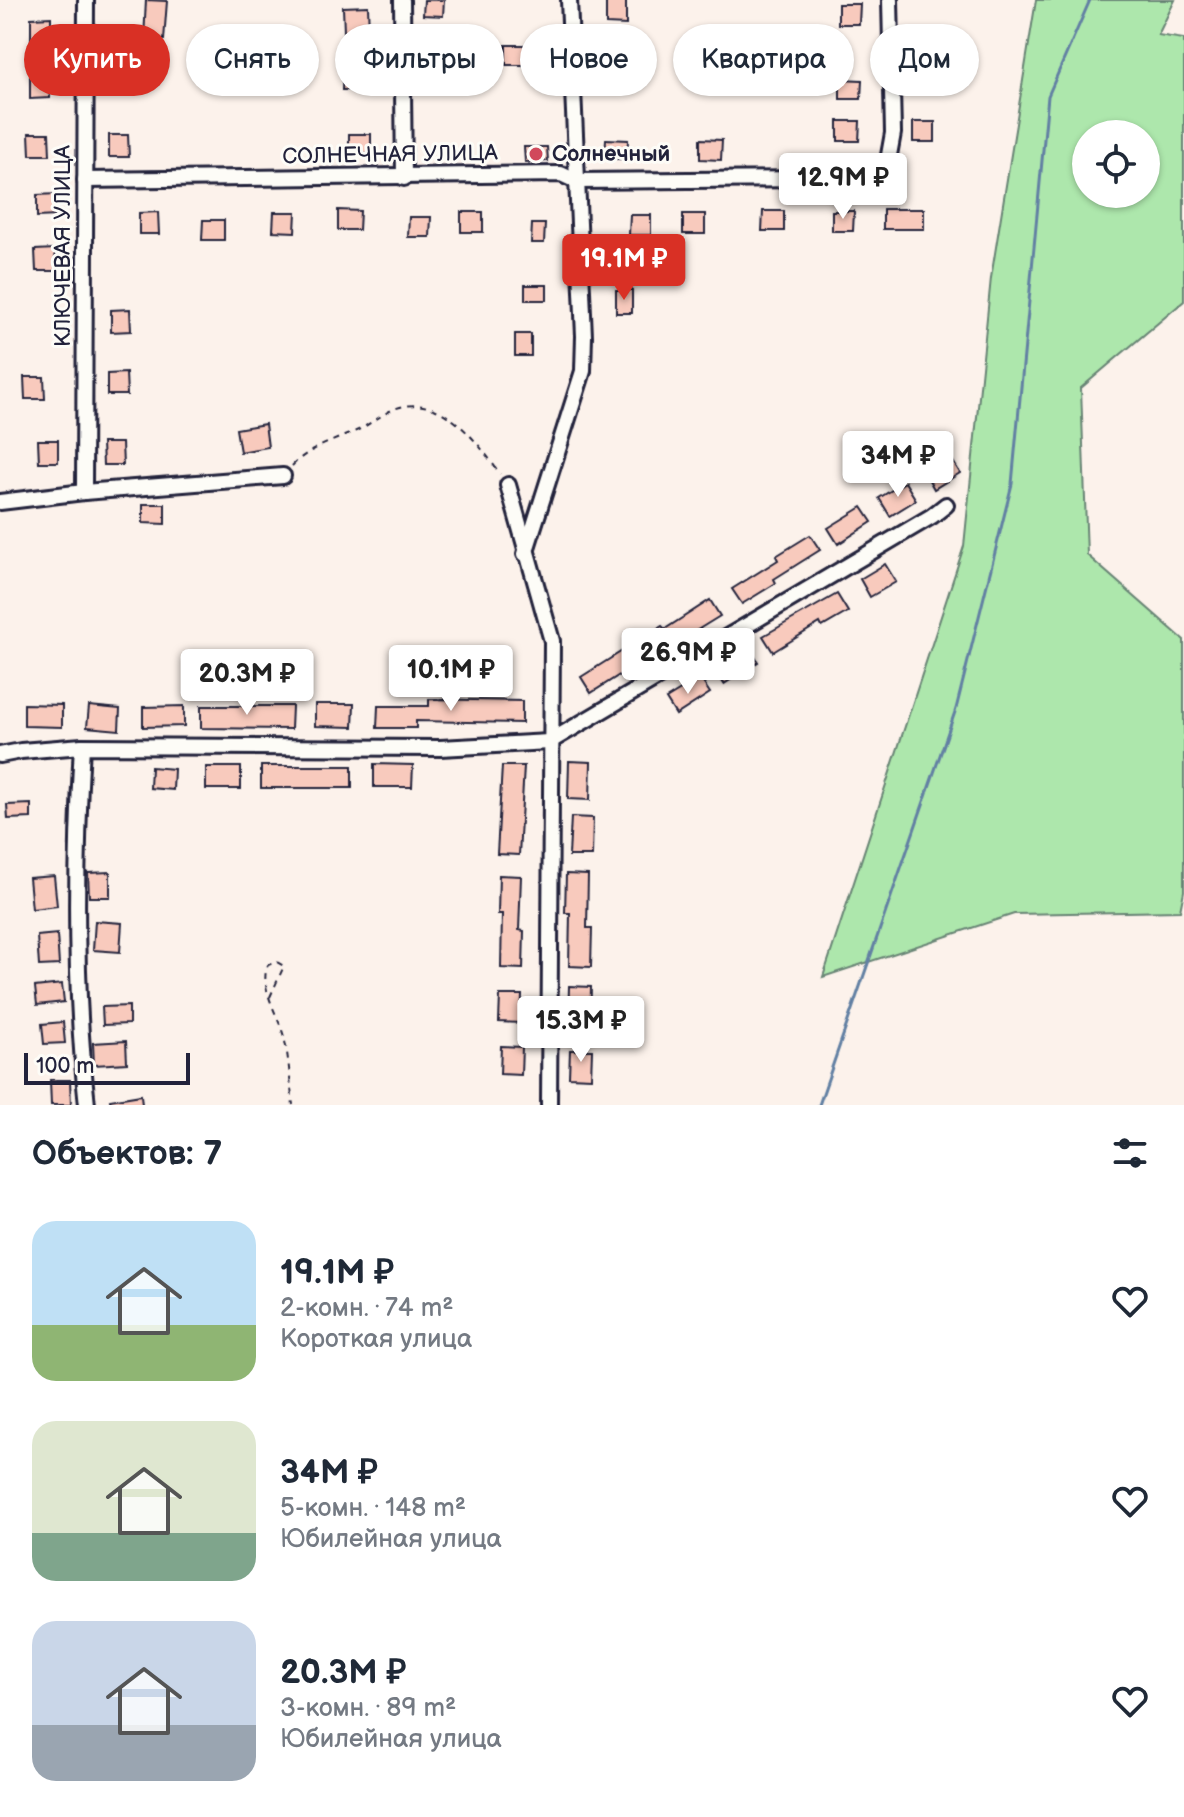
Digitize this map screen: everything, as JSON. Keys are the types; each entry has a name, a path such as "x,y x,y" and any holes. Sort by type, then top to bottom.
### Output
{"street":[{"name":"КЛЮЧЕВАЯ УЛИЦА","path":"84,492 86,0"},
{"path":"402,0 404,178"},
{"path":"525,554 583,371 569,0"},
{"name":"СОЛНЕЧНАЯ УЛИЦА","path":"85,180 561,174 576,181 818,179 886,172 893,133 890,0"},
{"path":"0,502 283,476"},
{"path":"508,485 552,641 549,1105"},
{"path":"0,755 82,746 440,748 549,742 946,505"},
{"path":"82,746 76,856 80,1048 87,1105"}],"path":[{"path":"283,476 300,456 395,409 425,405 461,425 508,485"},
{"path":"270,997 284,966 277,962 268,965 265,972 270,997 284,1036 293,1105"}],"green space":[{"path":"1036,0 1175,0 1158,35 1184,39 1184,301 1081,388 1087,555 1184,640 1184,891 1180,911 1014,914 823,977 964,546 991,278"}],"building":[{"path":"146,0 167,1 165,24 145,24"},
{"path":"424,0 444,0 443,16 423,15"},
{"path":"606,0 626,0 626,24 606,24"},
{"path":"838,4 860,4 859,24 838,24"},
{"path":"368,6 369,24 344,24 343,7"},
{"path":"51,17 51,24 31,24 31,18"},
{"path":"506,45 520,45 520,65 506,65"},
{"path":"854,80 862,80 861,99 840,99 840,96 854,96"},
{"path":"30,96 50,96 50,98 30,99"},
{"path":"838,121 860,121 859,141 838,141"},
{"path":"913,122 935,122 935,142 913,142"},
{"path":"29,133 49,133 50,155 30,155"},
{"path":"349,134 371,134 371,154 349,154"},
{"path":"109,135 128,135 129,157 109,157"},
{"path":"606,139 628,140 627,159 605,159"},
{"path":"700,139 722,140 721,160 700,159"},
{"name":"Солнечный","path":"524,147 547,147 548,161 525,162"},
{"path":"57,194 57,216 37,217 37,195"},
{"path":"883,209 924,209 924,229 883,229"},
{"path":"338,210 360,211 359,230 338,230"},
{"path":"763,211 784,211 784,231 762,231"},
{"path":"832,211 854,211 853,231 832,231"},
{"path":"158,212 159,234 139,234 139,213"},
{"path":"274,212 296,212 295,232 273,231"},
{"path":"461,212 483,212 483,232 461,232"},
{"path":"683,214 705,214 705,234 683,234"},
{"path":"630,215 651,215 651,235 629,235"},
{"path":"409,217 431,217 430,237 408,237"},
{"path":"203,220 224,220 224,240 202,240"},
{"path":"532,224 545,224 544,243 531,243"},
{"path":"55,249 56,271 36,271 35,250"},
{"path":"525,285 547,285 547,300 525,300"},
{"path":"616,290 632,290 632,313 616,313"},
{"path":"130,309 131,331 111,332 111,310"},
{"path":"515,334 531,334 531,356 515,356"},
{"path":"126,373 127,395 107,395 107,374"},
{"path":"24,377 44,377 45,399 25,399"},
{"path":"265,424 268,447 240,452 236,429"},
{"path":"38,440 58,440 58,462 39,462"},
{"path":"102,443 122,443 123,465 103,465"},
{"path":"949,455 960,473 934,489 924,471"},
{"path":"905,482 916,500 890,516 879,498"},
{"path":"143,504 165,504 165,524 143,523"},
{"path":"862,507 872,522 838,544 828,528"},
{"path":"810,535 820,550 742,604 732,589"},
{"path":"885,564 896,582 870,597 860,579"},
{"path":"837,594 848,612 822,627 820,623 773,652 763,636"},
{"path":"710,600 720,616 686,637 684,634 591,693 581,677"},
{"path":"748,646 758,662 724,684 714,668"},
{"path":"700,678 710,693 676,715 666,699"},
{"path":"429,699 522,701 522,723 416,721 416,728 377,728 378,706 429,706"},
{"path":"24,704 62,705 62,727 24,726"},
{"path":"315,704 354,704 353,727 315,726"},
{"path":"89,706 120,709 119,730 87,727"},
{"path":"184,706 184,726 143,727 143,707"},
{"path":"201,706 292,706 291,729 201,728"},
{"path":"569,761 591,762 590,800 568,799"},
{"path":"374,764 413,765 412,787 374,787"},
{"path":"261,766 352,766 352,788 261,788"},
{"path":"502,766 524,766 519,855 497,854"},
{"path":"151,767 174,769 173,790 150,788"},
{"path":"206,767 241,767 241,789 206,789"},
{"path":"31,804 31,818 8,819 7,805"},
{"path":"571,817 593,818 592,856 569,856"},
{"path":"110,872 110,897 89,897 88,873"},
{"path":"566,874 588,875 587,928 592,928 591,967 569,966 570,913 565,913"},
{"path":"499,875 521,876 519,930 524,931 523,969 501,968"},
{"path":"54,876 57,906 32,909 29,878"},
{"path":"95,921 122,923 120,952 93,950"},
{"path":"57,934 59,965 39,966 37,936"},
{"path":"62,984 64,1002 37,1005 35,987"},
{"path":"569,986 591,987 590,1025 568,1024"},
{"path":"500,995 522,995 521,1023 499,1022"},
{"path":"129,1006 129,1024 103,1025 102,1007"},
{"path":"63,1022 65,1043 44,1044 42,1024"},
{"path":"126,1041 127,1063 94,1065 93,1043"},
{"path":"501,1046 522,1047 521,1075 500,1074"},
{"path":"570,1050 592,1050 591,1078 569,1077"},
{"path":"50,1080 70,1080 71,1105 51,1105"},
{"path":"141,1095 142,1105 111,1105 110,1100"}],"waterway":[{"path":"819,1105 956,709 1012,484 1048,96 1090,0"}],"place":[{"name":"Солнечный","path":"536,154"}]}
